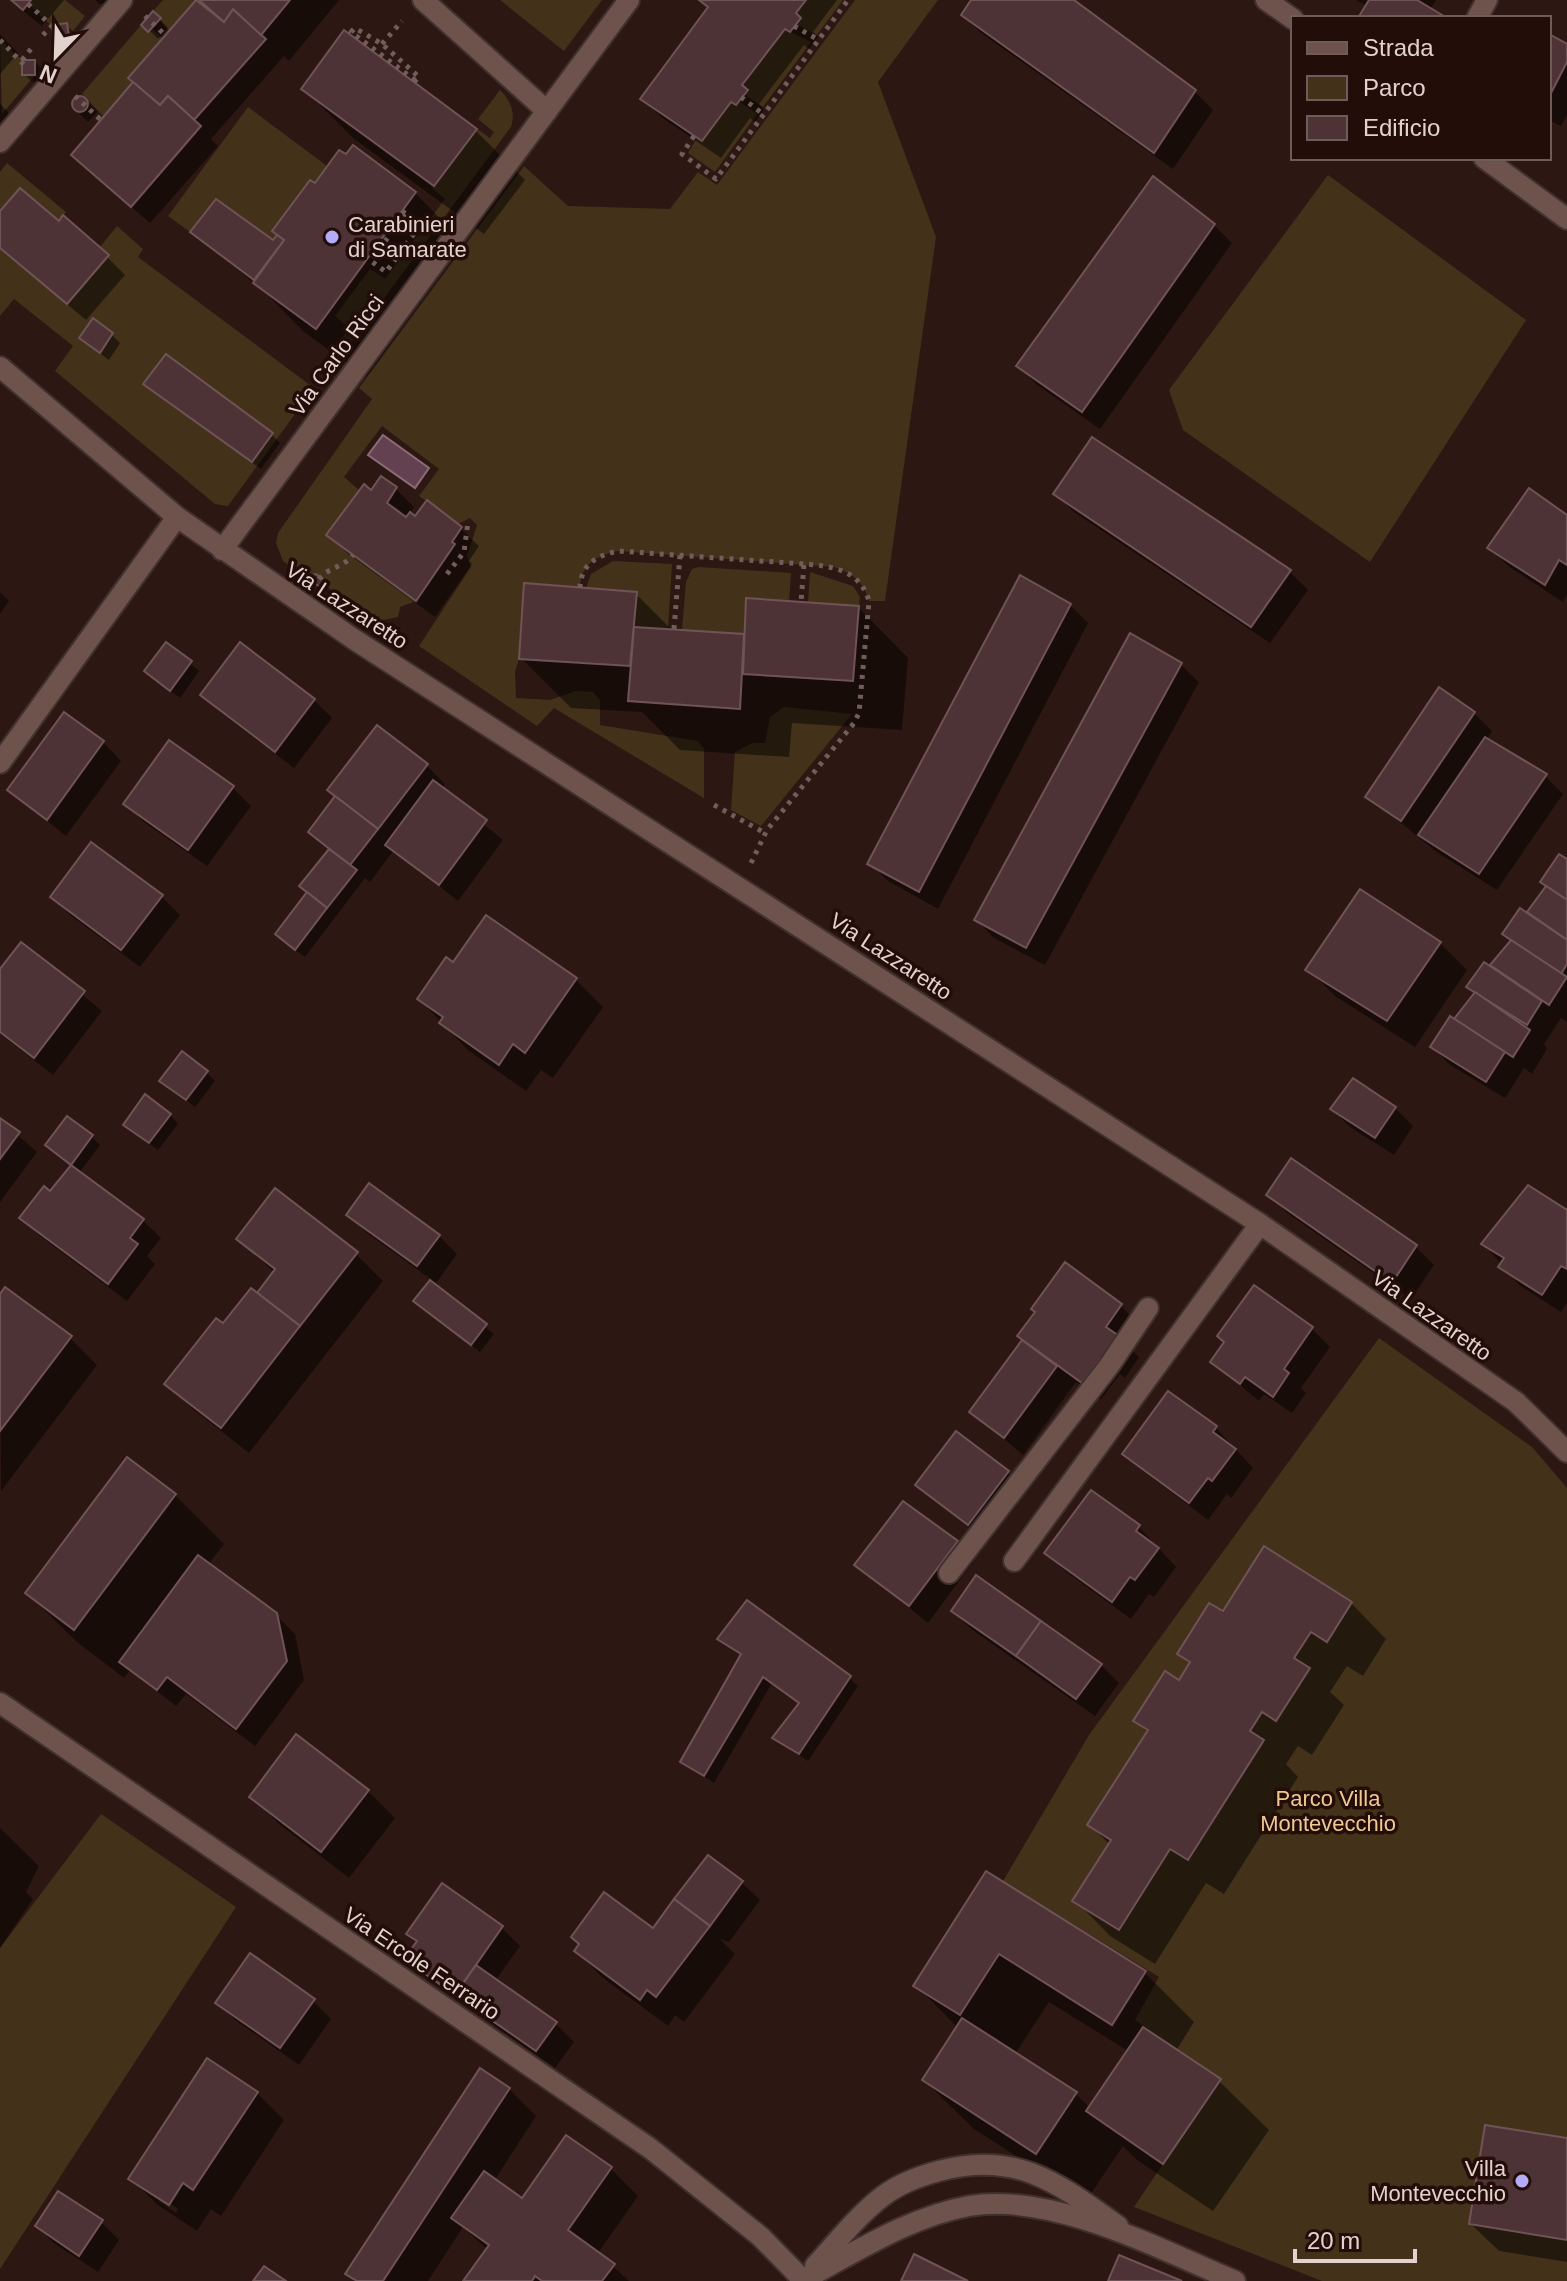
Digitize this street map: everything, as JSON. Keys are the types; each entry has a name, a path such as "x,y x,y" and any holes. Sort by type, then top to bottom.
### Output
{"street":[{"path":"0,142 122,0"},
{"path":"423,0 547,111"},
{"name":"Via Carlo Ricci","path":"222,550 629,0"},
{"path":"1266,0 1291,18"},
{"path":"1487,160 1567,219"},
{"name":"Via Lazzaretto","path":"0,367 177,517 222,550 355,640 1260,1224 1516,1402 1567,1452"},
{"path":"0,763 177,517"},
{"path":"1014,1561 1260,1224"},
{"path":"949,1573 1109,1366 1148,1308"},
{"name":"Via Ercole Ferrario","path":"0,1703 651,2149 761,2237 802,2280"},
{"path":"802,2280 884,2195 922,2175 959,2165 1000,2163 1032,2173 1076,2196 1139,2240"},
{"path":"802,2280 904,2226 967,2206 1027,2206 1139,2240 1235,2281"}],"path":[{"path":"694,136 681,156 716,179 848,0"},
{"path":"28,4 52,26 59,27 61,37"},
{"path":"147,18 165,35"},
{"path":"43,35 52,26"},
{"path":"794,26 819,40"},
{"path":"355,28 382,44 419,77 415,82 351,32 355,28"},
{"path":"382,44 387,38"},
{"path":"0,40 22,60 25,68 35,67"},
{"path":"22,60 31,49"},
{"path":"741,97 763,114"},
{"path":"78,99 101,120"},
{"path":"404,212 421,224 386,272 371,261 404,212"},
{"path":"447,574 464,552 468,522"},
{"path":"580,588 580,574 600,555 618,551 804,564 849,572 867,591 869,601 859,713 765,833 757,848"},
{"path":"315,584 324,573 342,565 353,555"},
{"path":"674,629 680,555"},
{"path":"801,602 804,564"},
{"path":"714,805 765,833"}],"green space":[{"path":"31,0 65,0 85,16 69,36 67,23 52,26 28,4"},
{"path":"163,0 196,0 169,31 153,11"},
{"path":"500,0 602,0 564,51"},
{"path":"806,0 843,0 817,35 796,24 796,13"},
{"path":"855,0 938,0 878,82 936,237 885,601 869,601 856,579 834,567 618,551 591,562 583,573 580,588 524,584 519,659 515,672 516,698 550,700 576,691 593,692 600,700 600,725 698,741 704,749 704,798 554,708 537,726 419,646 471,567 467,556 477,525 470,518 458,524 419,496 439,469 382,426 344,477 359,490 326,535 416,601 400,607 398,617 374,622 283,561 276,543 278,533 372,399 359,388 524,166 568,206 670,209 698,172 717,185"},
{"path":"141,25 148,32 151,28 162,38 128,77 133,82 104,117 82,94"},
{"path":"785,29 811,42 763,107 744,94 747,90 742,85"},
{"path":"0,40 22,60 22,74 35,75 2,114"},
{"path":"500,90 511,107 511,127 339,359 331,353 349,328 335,316 370,269 385,279 445,199 432,188 477,129 490,138 494,132 478,119"},
{"path":"739,101 757,114 715,172 688,153 697,138 702,141 731,102 736,105"},
{"path":"248,107 327,166 315,183 309,181 273,231 277,235 273,240 216,199 190,232 168,216"},
{"path":"7,163 66,212 59,221 20,188 0,211 0,172"},
{"path":"1328,175 1526,320 1370,562 1183,430 1169,390"},
{"path":"117,226 143,249 138,257 314,388 228,506 215,504 55,371 73,346 14,299 0,316 0,248 67,303 108,256 100,247","holes":["93,319 113,333 100,352 80,338","166,354 272,433 252,462 143,384"]},
{"path":"613,561 672,564 668,629 634,627 636,592 586,588 591,574"},
{"path":"692,569 791,573 789,602 746,599 744,634 682,630 686,582"},
{"path":"810,572 853,586 860,597 859,606 808,603"},
{"path":"784,707 852,714 761,826 731,810 735,752 753,743 765,743 770,717"},
{"name":"Parco Villa Montevecchio","path":"1379,1338 1532,1447 1567,1488 1567,2281 1322,2281 1134,2207 1220,2079 1135,2020 1159,1977 1003,1881 1089,1735"},
{"path":"101,1814 236,1907 0,2269 0,1948"}],"shaded area":[{"path":"383,435 429,468 415,488 368,455"}],"building":[{"path":"11,0 31,0 23,10"},
{"path":"196,0 224,22 233,9 266,39 194,120 168,96 160,105 128,78"},
{"path":"199,0 290,0 261,35 233,9 224,22"},
{"path":"699,0 806,0 796,13 801,18 790,32 785,29 742,85 748,90 736,105 731,102 702,141 640,99 708,7"},
{"path":"971,0 1074,0 1196,90 1154,153 961,15"},
{"path":"1369,0 1417,0 1444,16 1359,16"},
{"path":"153,11 161,18 148,32 141,25"},
{"path":"67,23 69,36 53,37 52,25"},
{"path":"344,30 477,129 434,186 301,89"},
{"path":"1551,35 1567,44 1567,62 1551,93"},
{"path":"22,60 35,60 35,75 22,75"},
{"path":"133,82 160,105 168,96 201,126 131,207 71,155"},
{"path":"80,96 86,98 86,110 80,112 74,110 72,104 74,98"},
{"name":"Carabinieri di Samarate","path":"353,145 416,192 316,329 253,283 284,240 272,231 310,180 315,183 339,150 346,154"},
{"path":"1153,176 1215,224 1082,412 1016,366"},
{"path":"20,188 59,221 63,215 109,255 67,304 0,248 0,211"},
{"path":"216,199 273,240 277,235 284,240 254,280 190,232"},
{"path":"93,318 113,333 100,353 79,338"},
{"path":"166,354 273,433 252,462 143,384"},
{"path":"1092,437 1291,570 1251,627 1053,494"},
{"path":"381,476 397,487 387,503 406,517 410,512 415,516 427,500 462,527 452,542 455,544 416,601 326,535 364,484 371,490"},
{"path":"1529,488 1567,515 1567,565 1559,560 1545,585 1487,548"},
{"path":"316,574 325,581 323,589 305,577"},
{"path":"1020,575 1071,604 919,892 867,864"},
{"path":"524,583 637,592 630,666 519,659"},
{"path":"746,598 859,606 853,681 743,674"},
{"path":"634,627 744,634 740,709 628,701"},
{"path":"1130,633 1182,663 1026,948 974,920"},
{"path":"166,642 192,661 170,691 144,671"},
{"path":"240,642 315,699 275,752 200,695"},
{"path":"1439,687 1475,712 1401,821 1365,797"},
{"path":"64,712 104,741 47,820 7,790"},
{"path":"377,725 428,764 378,829 327,790"},
{"path":"1485,737 1547,774 1479,874 1418,835"},
{"path":"169,740 234,786 188,850 123,804"},
{"path":"433,780 487,820 439,885 385,845"},
{"path":"335,796 378,829 350,865 308,832"},
{"path":"91,842 163,895 121,950 50,897"},
{"path":"329,849 357,870 327,908 299,886"},
{"path":"1559,854 1567,859 1567,900 1540,882"},
{"path":"1546,886 1567,900 1567,940 1527,912"},
{"path":"1360,889 1441,942 1387,1021 1305,970"},
{"path":"307,892 327,908 295,950 275,934"},
{"path":"1520,908 1567,940 1567,964 1561,974 1502,934"},
{"path":"486,915 577,978 525,1053 513,1044 499,1065 439,1023 443,1017 417,999 446,957 453,962"},
{"path":"1511,940 1567,977 1549,1005 1490,965"},
{"path":"21,942 85,991 34,1058 0,1032 0,969"},
{"path":"1484,962 1542,1001 1527,1025 1466,987"},
{"path":"1475,992 1530,1030 1513,1057 1454,1019"},
{"path":"1450,1016 1505,1052 1486,1082 1430,1047"},
{"path":"182,1051 208,1071 186,1100 159,1081"},
{"path":"1353,1078 1396,1107 1375,1138 1330,1109"},
{"path":"145,1094 171,1114 149,1143 123,1125"},
{"path":"67,1116 93,1135 71,1165 45,1145"},
{"path":"0,1118 20,1132 0,1159"},
{"path":"1291,1158 1417,1245 1392,1283 1266,1195"},
{"path":"71,1165 144,1219 130,1238 138,1244 108,1284 19,1218 44,1186 50,1191"},
{"path":"369,1183 440,1235 417,1266 346,1215"},
{"path":"1528,1185 1567,1210 1567,1269 1561,1266 1542,1295 1498,1267 1504,1258 1481,1244"},
{"path":"275,1188 358,1252 300,1326 257,1293 275,1269 236,1239"},
{"path":"1065,1262 1122,1304 1106,1327 1122,1338 1106,1361 1101,1358 1082,1383 1017,1336 1035,1312 1031,1309"},
{"path":"430,1280 487,1324 471,1345 413,1301"},
{"path":"1254,1285 1313,1327 1284,1369 1289,1373 1273,1397 1245,1377 1240,1384 1210,1362 1224,1342 1217,1336"},
{"path":"5,1287 72,1336 0,1431 0,1294"},
{"path":"251,1288 300,1326 221,1428 164,1384 216,1318 223,1323"},
{"path":"1022,1340 1057,1366 1004,1438 969,1412"},
{"path":"1168,1391 1217,1426 1213,1432 1236,1449 1212,1481 1208,1478 1189,1503 1122,1454"},
{"path":"956,1431 1009,1471 968,1525 915,1485"},
{"path":"127,1457 176,1494 74,1630 25,1593"},
{"path":"1091,1490 1140,1525 1136,1531 1159,1548 1135,1580 1130,1577 1112,1602 1044,1553"},
{"path":"903,1501 958,1541 909,1606 854,1565"},
{"path":"1264,1546 1352,1602 1327,1642 1311,1632 1294,1658 1310,1668 1276,1721 1262,1712 1250,1731 1264,1740 1188,1860 1170,1849 1119,1930 1072,1901 1111,1840 1087,1825 1148,1730 1133,1721 1165,1671 1179,1680 1190,1662 1177,1654 1209,1603 1223,1611"},
{"path":"198,1555 277,1613 287,1661 236,1729 167,1677 157,1690 119,1662"},
{"path":"976,1575 1041,1621 1016,1656 951,1611"},
{"path":"747,1600 851,1676 799,1754 772,1738 799,1703 763,1677 704,1776 680,1762 741,1654 717,1639"},
{"path":"1041,1621 1102,1664 1076,1699 1016,1656"},
{"path":"296,1734 369,1790 321,1852 249,1797"},
{"path":"708,1855 743,1881 710,1926 674,1899"},
{"path":"986,1871 1146,1971 1112,2025 999,1954 960,2015 913,1986"},
{"path":"442,1883 503,1926 455,1995 404,1959 417,1941 406,1934"},
{"path":"604,1892 653,1928 674,1899 710,1926 656,1997 647,1990 640,2000 574,1951 579,1944 571,1937"},
{"path":"250,1953 315,1999 280,2048 215,2003"},
{"path":"476,1965 557,2022 536,2051 455,1995"},
{"path":"962,2018 1077,2092 1036,2154 922,2080"},
{"path":"1143,2027 1221,2079 1163,2164 1086,2111"},
{"path":"207,2058 258,2092 193,2190 183,2183 169,2205 128,2179"},
{"path":"480,2068 510,2088 383,2281 357,2281 345,2274"},
{"name":"Villa Montevecchio","path":"1485,2125 1567,2138 1567,2240 1469,2224"},
{"path":"566,2135 612,2167 568,2230 615,2264 602,2281 542,2281 535,2276 532,2281 463,2281 489,2245 451,2218 484,2171 522,2198"},
{"path":"58,2191 103,2220 79,2256 35,2226"},
{"path":"914,2254 968,2281 901,2281"},
{"path":"1119,2255 1182,2281 1108,2281"},
{"path":"264,2266 286,2281 253,2281"}],"place":[{"name":"Carabinieri di Samarate","path":"332,237"},
{"name":"Villa Montevecchio","path":"1522,2181"}]}
